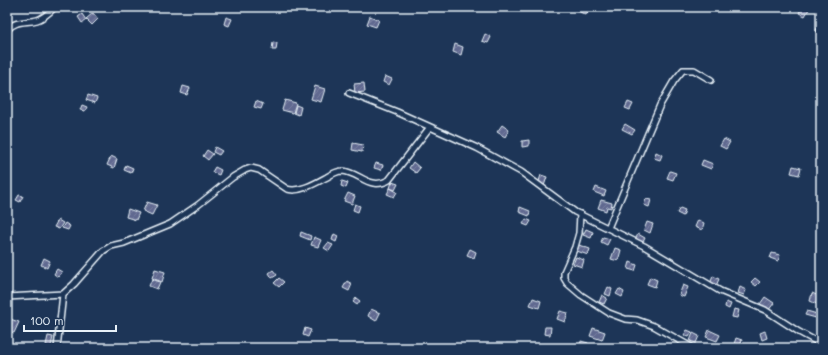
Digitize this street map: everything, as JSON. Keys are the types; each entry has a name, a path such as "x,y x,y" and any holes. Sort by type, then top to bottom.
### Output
{"street":[{"path":"7,30 15,24 38,20 55,7"},
{"path":"608,228 660,105 674,81 683,70 694,70 712,80"},
{"path":"349,93 477,148 521,172 580,214 644,246 720,291 766,310 799,332 821,344"},
{"path":"7,297 63,294 74,284 103,251 110,246 124,243 170,224 198,205 233,177 251,168 259,170 291,191 303,188 342,171 372,184 382,184 389,180 430,127"},
{"path":"580,214 579,233 564,272 564,278 567,283 581,295 610,313 625,319 637,320 654,326 692,348"},
{"path":"57,348 63,294"}],"building":[{"path":"577,7 588,11 586,15 576,10"},
{"path":"802,7 809,9 805,16 799,13"},
{"path":"93,13 98,19 92,25 86,19"},
{"path":"82,14 86,20 82,23 78,17"},
{"path":"370,16 379,20 376,27 367,24"},
{"path":"226,17 232,19 229,26 224,24"},
{"path":"485,34 491,37 488,43 482,41"},
{"path":"273,42 277,43 276,50 272,50"},
{"path":"455,44 463,47 461,55 453,52"},
{"path":"385,76 392,79 389,85 383,82"},
{"path":"364,83 365,92 355,93 354,84"},
{"path":"183,86 190,88 187,95 181,93"},
{"path":"315,86 325,89 321,102 311,99"},
{"path":"88,95 97,98 95,103 86,100"},
{"path":"285,100 296,103 293,113 282,110"},
{"path":"256,101 263,104 261,109 254,107"},
{"path":"628,102 633,104 630,110 625,108"},
{"path":"82,105 87,107 85,111 80,110"},
{"path":"296,105 301,107 299,115 294,113"},
{"path":"625,124 635,130 632,134 622,129"},
{"path":"502,125 509,130 505,137 497,132"},
{"path":"724,139 730,142 726,149 720,146"},
{"path":"529,140 529,146 522,147 522,141"},
{"path":"353,143 363,145 362,152 352,150"},
{"path":"215,147 222,151 219,155 213,152"},
{"path":"207,150 213,154 208,160 203,156"},
{"path":"656,152 662,155 660,160 654,158"},
{"path":"111,156 117,159 114,168 107,165"},
{"path":"703,160 713,164 711,169 701,165"},
{"path":"413,162 420,168 416,173 409,168"},
{"path":"376,163 383,165 381,170 374,168"},
{"path":"126,165 133,168 131,173 124,170"},
{"path":"793,166 801,168 799,175 791,173"},
{"path":"215,167 221,170 219,175 212,172"},
{"path":"670,171 676,173 673,180 667,178"},
{"path":"541,175 547,177 544,186 538,184"},
{"path":"342,181 348,183 346,188 341,186"},
{"path":"392,182 398,184 395,190 390,188"},
{"path":"596,187 606,191 604,196 594,192"},
{"path":"390,188 397,192 394,197 387,194"},
{"path":"348,193 355,196 352,204 344,201"},
{"path":"19,195 23,196 20,202 16,200"},
{"path":"646,199 651,200 649,207 644,205"},
{"path":"601,200 612,203 611,208 607,207 606,211 598,208"},
{"path":"147,202 157,205 152,215 143,211"},
{"path":"355,204 360,206 358,212 353,210"},
{"path":"520,207 530,211 529,216 519,212"},
{"path":"680,208 685,210 683,216 677,213"},
{"path":"128,209 139,213 136,220 126,217"},
{"path":"526,219 531,221 528,226 523,224"},
{"path":"58,220 63,223 59,229 54,227"},
{"path":"698,220 704,223 702,230 695,227"},
{"path":"647,222 653,224 650,233 644,230"},
{"path":"65,223 70,226 68,230 62,228"},
{"path":"586,229 593,232 591,238 583,235"},
{"path":"301,232 311,236 310,240 300,236"},
{"path":"334,234 338,236 336,242 332,240"},
{"path":"638,234 645,238 642,244 635,240"},
{"path":"314,237 321,240 318,247 311,245"},
{"path":"603,237 610,239 607,245 601,242"},
{"path":"328,243 333,245 329,251 324,248"},
{"path":"576,244 590,249 588,255 574,250"},
{"path":"615,248 621,250 618,261 611,259"},
{"path":"470,249 476,252 474,258 467,255"},
{"path":"772,253 780,255 778,261 770,258"},
{"path":"576,257 584,260 582,267 573,264"},
{"path":"44,258 50,261 47,268 41,265"},
{"path":"630,262 637,265 635,271 628,269"},
{"path":"57,269 62,272 58,277 54,274"},
{"path":"155,269 165,272 162,282 152,278"},
{"path":"273,270 277,275 272,278 269,273"},
{"path":"713,276 719,279 716,286 710,284"},
{"path":"650,277 657,280 655,287 647,284"},
{"path":"279,278 284,282 279,287 274,283"},
{"path":"755,278 760,282 756,286 751,282"},
{"path":"152,279 160,282 157,289 149,286"},
{"path":"347,281 352,284 349,291 343,288"},
{"path":"683,285 688,287 684,297 679,295"},
{"path":"608,287 612,289 610,296 605,294"},
{"path":"740,287 746,290 744,295 738,293"},
{"path":"619,289 624,292 622,297 616,294"},
{"path":"812,293 819,296 817,304 810,301"},
{"path":"602,295 607,298 604,304 599,302"},
{"path":"765,297 774,303 768,311 760,304"},
{"path":"356,298 360,301 357,305 353,302"},
{"path":"533,298 541,301 539,308 530,305"},
{"path":"726,302 731,304 729,309 725,307"},
{"path":"371,309 380,313 376,321 368,316"},
{"path":"734,309 739,310 737,318 732,317"},
{"path":"560,311 568,313 565,322 557,319"},
{"path":"807,311 817,314 816,318 805,315"},
{"path":"7,318 19,322 14,333 7,330"},
{"path":"545,327 551,327 550,335 544,334"},
{"path":"305,328 311,330 308,337 303,335"},
{"path":"593,328 605,332 602,340 590,336"},
{"path":"687,330 692,332 689,337 684,335"},
{"path":"709,330 720,335 717,341 706,337"},
{"path":"765,331 767,338 762,340 760,333"},
{"path":"693,333 699,336 696,343 690,341"},
{"path":"48,336 53,337 51,346 46,345"},
{"path":"736,338 742,340 740,346 734,344"},
{"path":"581,341 588,343 587,348 580,347"},
{"path":"12,343 18,345 17,348 10,348"},
{"path":"765,345 774,346 774,348 764,348"}]}
